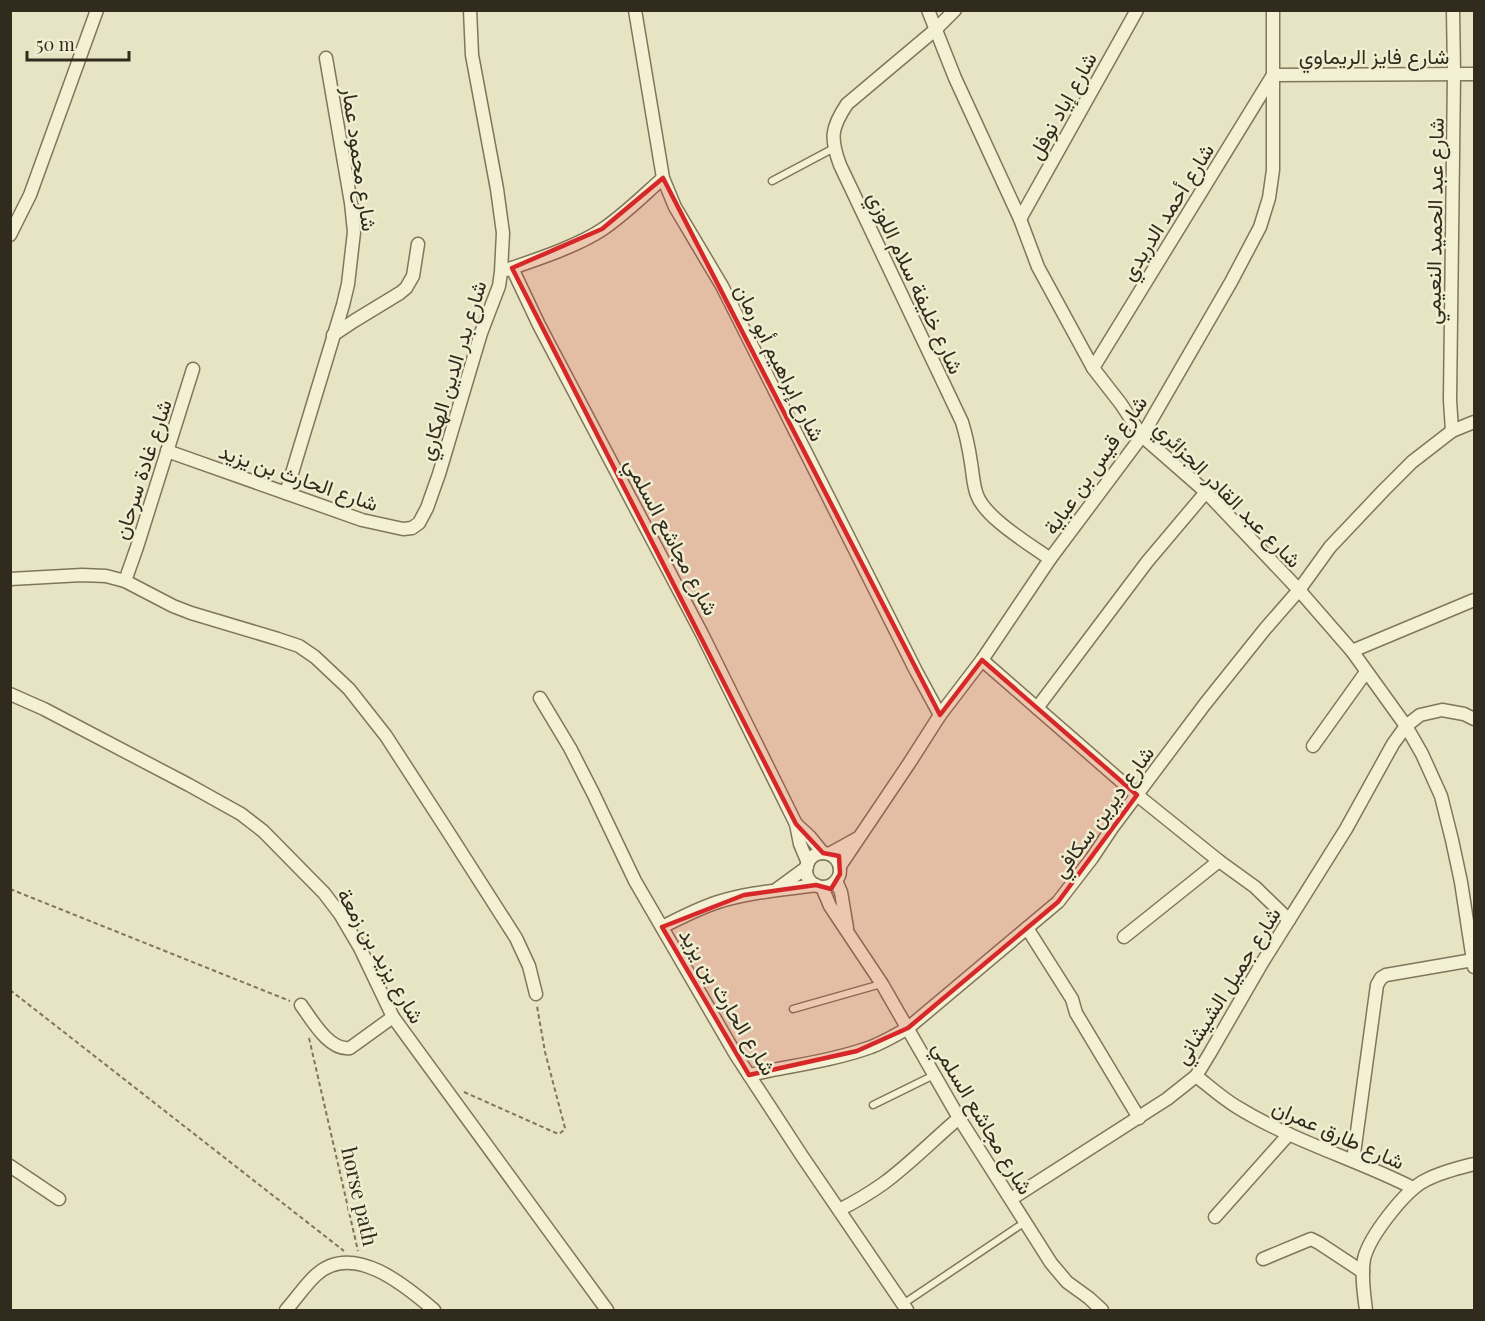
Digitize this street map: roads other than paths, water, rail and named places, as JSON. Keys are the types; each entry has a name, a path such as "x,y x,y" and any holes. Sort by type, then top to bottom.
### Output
{"street":[{"path":"10,235 30,195 97,10"},
{"name":"شارع بدر الدين الهكاري","path":"419,523 439,474 482,333 506,270 497,189 472,55 470,10"},
{"name":"شارع إبراهيم أبو رمان","path":"636,10 663,178 675,207 722,286 915,671 940,715"},
{"name":"شارع عبد القادر الجزائري","path":"928,10 1020,219 1038,267 1093,368 1142,436 1206,492 1299,590 1352,651 1406,726 1441,796 1461,882 1474,964"},
{"name":"شارع خليفة سلام اللوزي","path":"955,10 935,30 847,104 837,119 834,148 962,422 978,498 986,510 1050,559"},
{"name":"شارع إياد نوفل","path":"1020,219 1137,10"},
{"name":"شارع قيس بن عباية","path":"840,866 940,715 982,660 1050,559 1142,436 1260,227 1269,198 1274,170 1273,10"},
{"name":"شارع عبد الحميد النعيمي","path":"1452,431 1450,400 1453,10"},
{"name":"شارع محمود عمار","path":"286,493 348,284 354,232 326,58"},
{"name":"شارع فايز الريماوي","path":"1273,75 1474,74"},
{"name":"شارع أحمد الدريدي","path":"1093,368 1273,75"},
{"path":"506,270 575,243 602,229 663,178"},
{"path":"333,335 406,288 413,276 418,244"},
{"name":"شارع مجاشع السلمي","path":"506,270 539,325 702,634 796,824 808,865"},
{"name":"شارع غادة سرحان","path":"125,581 193,369"},
{"name":"شارع ديرين سكافي","path":"748,1074 834,1058 888,1039 908,1028 1047,912 1069,889 1205,704 1299,590 1330,547 1413,462 1452,431 1474,422"},
{"name":"شارع الحارث بن يزيد","path":"167,451 362,520 403,529 412,528 419,523"},
{"path":"1037,708 1147,562 1206,492"},
{"path":"10,579 106,576 125,581 173,606 298,646 315,657 349,689 386,736 516,939 529,966 536,994"},
{"path":"1352,651 1474,600"},
{"path":"982,660 1137,795 1254,887 1289,920"},
{"path":"1313,746 1366,672"},
{"name":"شارع يزيد بن زمعة","path":"10,694 44,709 241,814 263,831 324,893 340,914 360,948 393,1017 607,1311"},
{"name":"شارع الحارث بن يزيد","path":"540,698 570,748 636,881 736,1055 905,1307"},
{"path":"1406,726 1420,714 1429,712 1442,710 1471,714"},
{"name":"شارع جميل الشيشاني","path":"1011,1199 1139,1118 1196,1076 1262,963 1346,829 1393,744 1406,726"},
{"name":"شارع مجاشع السلمي","path":"796,824 826,854"},
{"name":"شارع قيس بن عباية","path":"826,854 861,836"},
{"path":"662,927 717,902 744,895 830,886 840,874 840,866 836,859 826,854 814,856 808,865 776,890"},
{"path":"1124,937 1219,861"},
{"path":"808,865 808,877 819,886"},
{"name":"شارع مجاشع السلمي","path":"836,881 841,892 848,932"},
{"name":"شارع مجاشع السلمي","path":"819,886 882,984 959,1118 1052,1263 1067,1282 1089,1298 1101,1311"},
{"path":"1027,928 1072,999 1076,1013 1139,1118"},
{"path":"1353,1161 1379,981 1386,975 1474,964"},
{"path":"301,1005 324,1036 335,1046 343,1049 350,1048 393,1017"},
{"name":"شارع طارق عمران","path":"1196,1076 1236,1106 1289,1134 1381,1172 1413,1188 1425,1180 1474,1164"},
{"path":"839,1210 864,1197 900,1171 959,1118"},
{"path":"1215,1217 1289,1134"},
{"path":"10,1166 59,1199"},
{"path":"1366,1311 1363,1272 1368,1248 1397,1206 1413,1188"},
{"path":"1263,1260 1311,1239 1363,1272"},
{"path":"286,1311 316,1274 328,1267 349,1263 375,1268 409,1289 434,1311"}],"lane":[{"path":"772,181 834,148"},
{"path":"793,1010 882,984"},
{"path":"873,1105 935,1074"},
{"path":"905,1307 1025,1222"}]}
